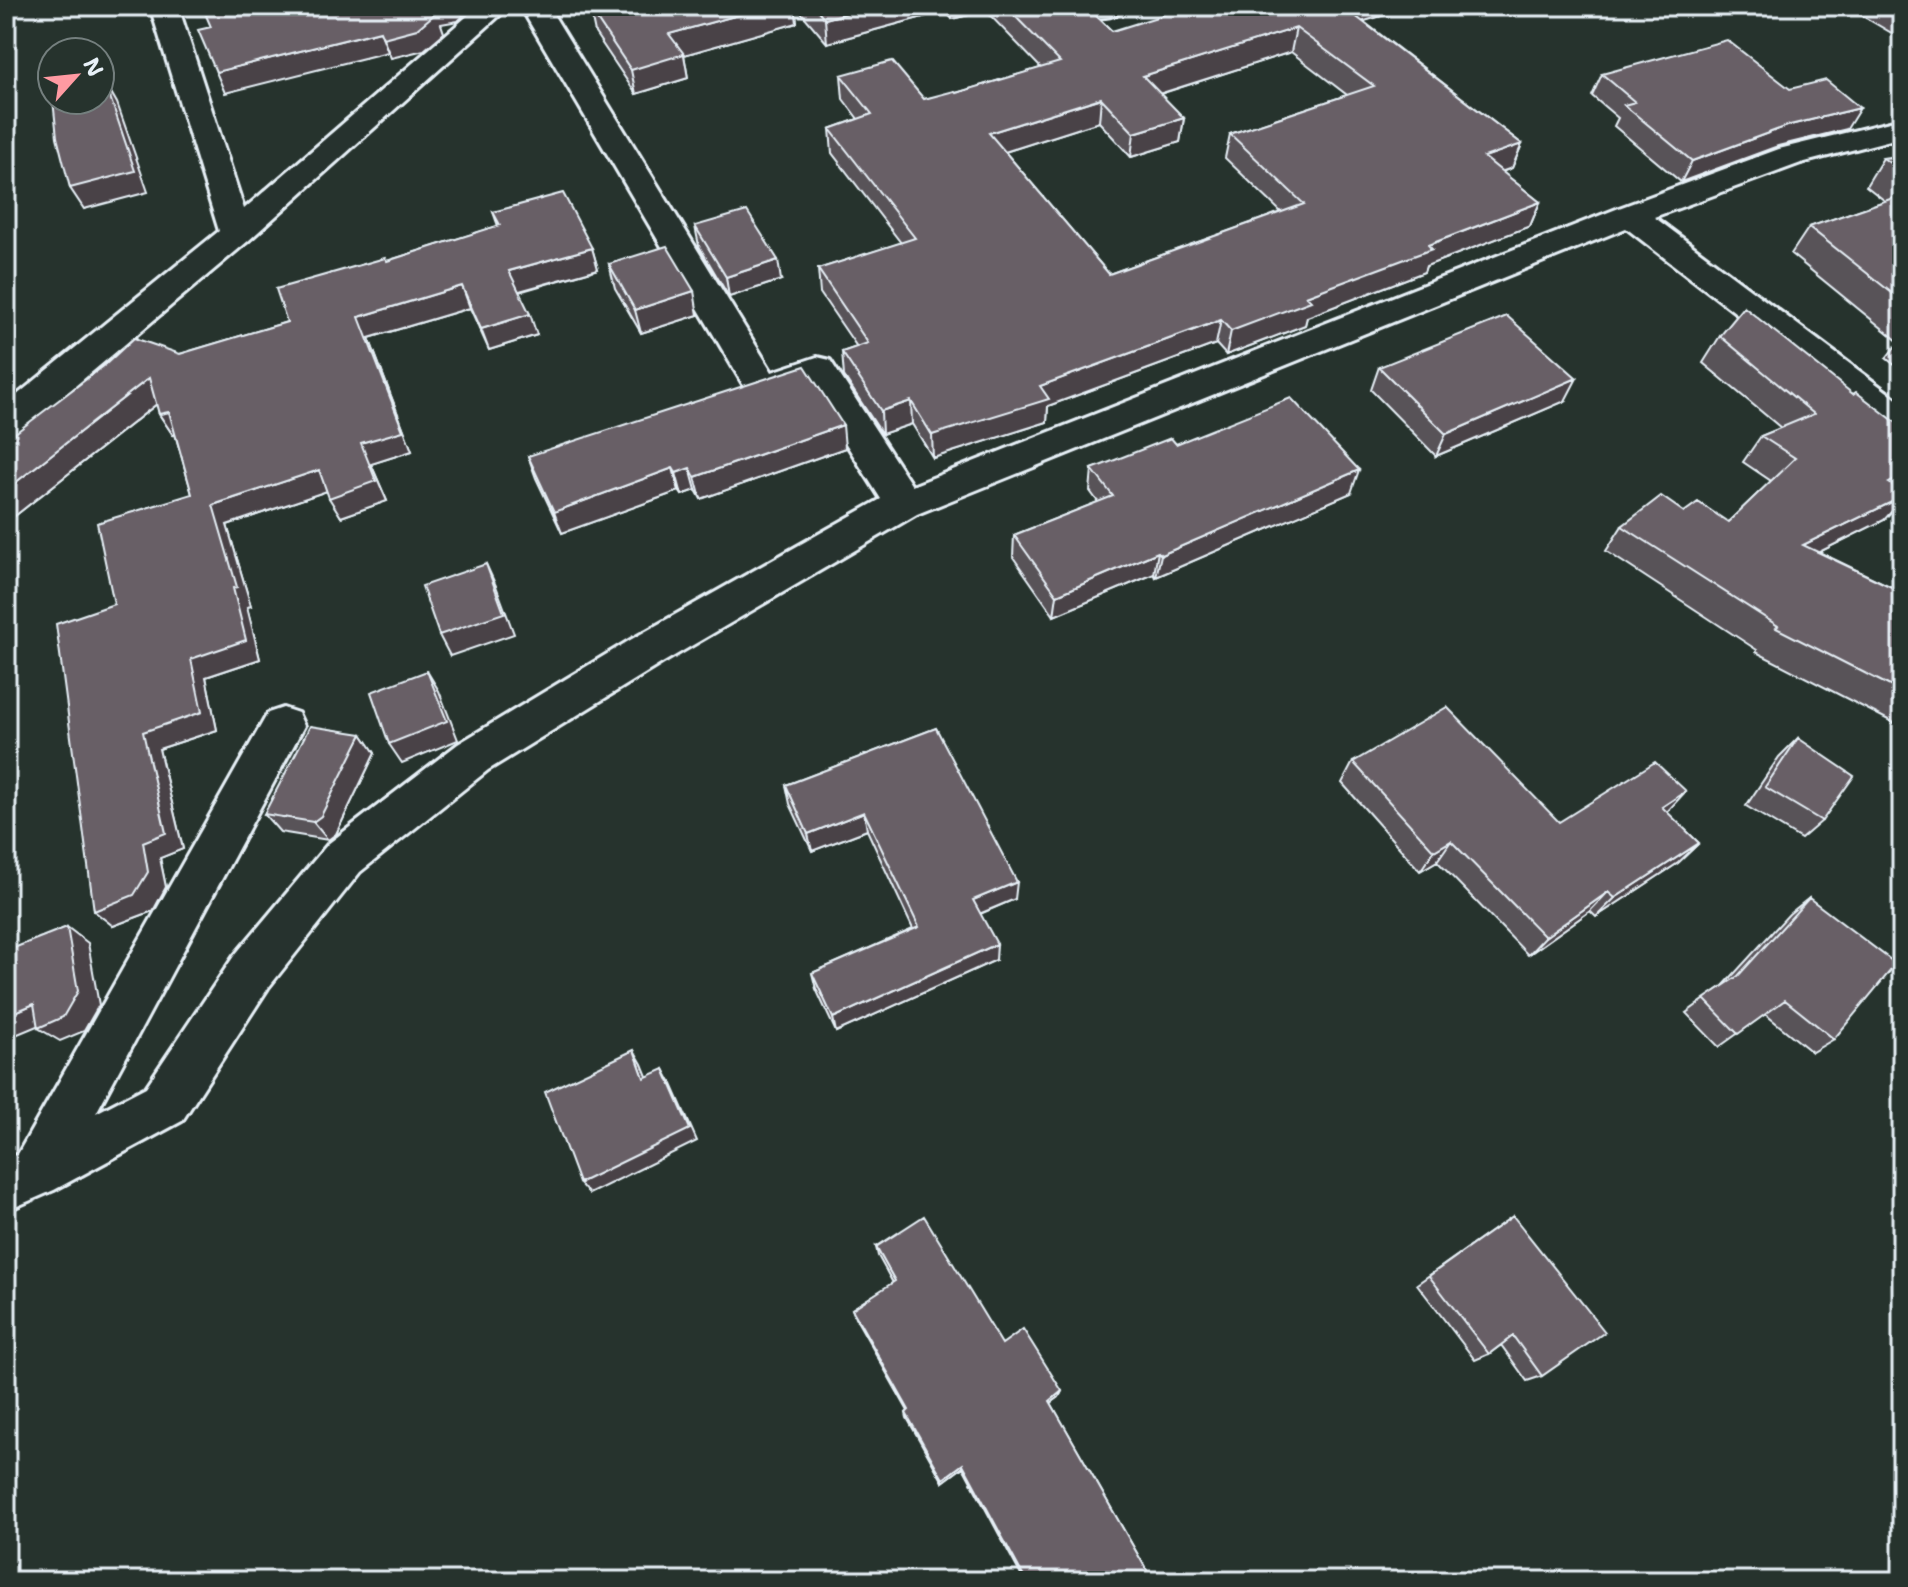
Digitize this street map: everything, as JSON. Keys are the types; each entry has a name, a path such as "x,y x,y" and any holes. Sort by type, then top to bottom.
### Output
{"street":[{"path":"164,6 236,234"},
{"path":"6,424 236,234 496,6"},
{"path":"534,6 764,389 817,369 904,504"},
{"path":"21,1179 164,1104 251,972 344,858 473,757 647,651 904,504 1630,215 1790,156 1902,128"},
{"path":"1630,215 1902,422"},
{"path":"21,1179 283,726"}],"building":[{"path":"202,6 434,6 437,12 417,29 383,38 380,31 216,72 198,30 211,27"},
{"path":"602,6 771,6 669,34 684,54 631,70 590,9"},
{"path":"814,6 873,6 825,19"},
{"path":"1005,6 1086,6 1112,31 1192,6 1350,6 1345,8 1522,144 1484,157 1540,202 1428,245 1432,249 1306,296 1311,301 1231,331 1221,320 1040,386 1049,399 932,435 911,401 881,411 842,352 868,343 818,269 915,238 830,129 872,114 841,75 892,61 924,99 956,93 1060,62","holes":["1296,28 1374,86 1230,134 1304,204 1109,274 989,133 1101,98 1134,133 1184,118 1143,76"]},
{"path":"1727,40 1790,89 1826,80 1860,108 1790,125 1692,161 1624,105 1635,102 1602,74"},
{"path":"116,115 135,171 70,188 55,116"},
{"path":"1902,156 1902,172 1883,158"},
{"path":"563,193 592,248 509,271 530,314 481,329 462,286 359,317 403,431 361,443 376,481 329,498 319,470 213,505 237,587 233,588 246,640 191,659 202,712 143,732 166,833 143,842 148,872 134,895 94,911 56,624 114,604 97,523 192,494 169,412 159,414 149,378 6,490 6,440 105,365 134,338 180,354 287,322 276,289 385,258 387,261 500,225 493,212"},
{"path":"1902,195 1902,301 1809,227"},
{"path":"747,211 778,260 726,277 695,226"},
{"path":"667,246 694,291 635,310 609,264"},
{"path":"1744,307 1853,394 1856,392 1902,427 1902,476 1889,483 1902,491 1902,497 1803,545 1902,592 1902,692 1776,628 1778,626 1622,526 1661,496 1684,512 1698,502 1728,522 1795,458 1761,436 1814,414 1720,336"},
{"path":"1507,316 1577,378 1446,434 1379,367"},
{"path":"805,366 843,425 695,477 690,468 676,473 673,468 554,512 528,456"},
{"path":"1291,398 1359,470 1161,555 1158,552 1057,595 1014,535 1113,496 1092,469 1171,438 1176,444"},
{"path":"486,564 504,613 439,635 422,586"},
{"path":"427,671 447,721 389,744 371,692"},
{"path":"1447,707 1559,822 1655,762 1686,791 1662,807 1699,843 1615,898 1608,892 1545,937 1451,841 1434,851 1353,762"},
{"path":"310,726 362,734 321,816 313,822 264,814"},
{"path":"936,728 1017,882 973,900 997,944 833,1018 812,973 919,927 864,812 808,834 786,785"},
{"path":"1798,738 1854,776 1822,821 1765,787"},
{"path":"1809,898 1896,964 1834,1039 1785,1000 1738,1034 1704,999 1738,976"},
{"path":"67,927 78,991 63,1017 38,1028 34,1004 6,1016 6,951"},
{"path":"634,1050 644,1078 664,1069 690,1129 579,1183 545,1092"},
{"path":"924,1216 1002,1344 1023,1329 1062,1391 1050,1401 1153,1581 1026,1581 963,1464 943,1479 906,1413 909,1410 852,1309 895,1281 876,1247"},
{"path":"1513,1216 1605,1332 1542,1376 1513,1336 1489,1354 1429,1276"}]}
